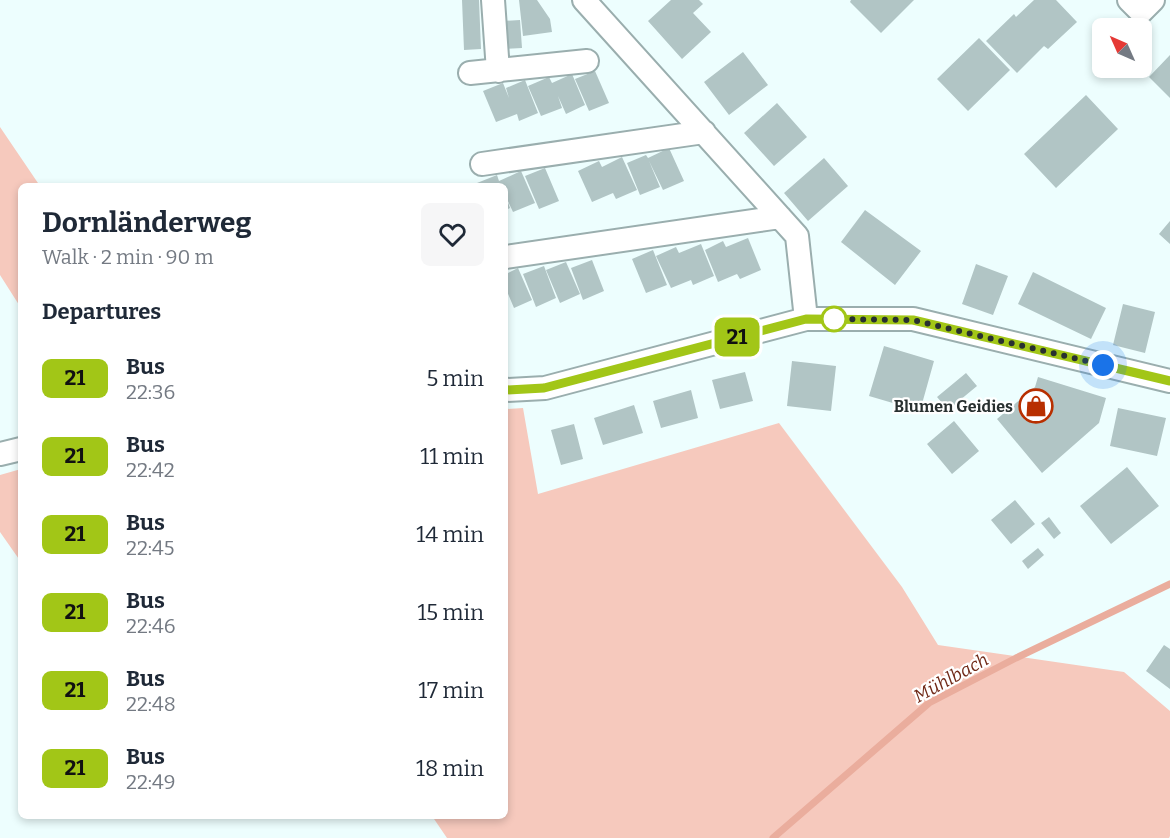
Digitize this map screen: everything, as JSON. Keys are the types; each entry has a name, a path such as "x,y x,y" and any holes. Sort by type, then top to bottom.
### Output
{"street":[{"path":"493,0 498,71"},
{"path":"584,0 797,236 806,319"},
{"path":"1129,0 1141,12 1153,0"},
{"path":"470,73 587,61"},
{"path":"482,164 704,132"},
{"path":"508,257 780,217"},
{"path":"508,390 544,388 806,319 913,320 1170,381"},
{"path":"0,454 18,451"}],"shaded area":[{"path":"0,127 38,183 18,183 18,303 0,275"},
{"path":"523,408 538,494 779,423 902,587 938,645 1124,672 1170,711 1169,838 447,838 434,819 508,819 508,409"},
{"path":"18,470 18,558 0,532 0,475"}],"building":[{"path":"462,0 479,0 481,49 464,50"},
{"path":"519,0 537,0 550,19 552,32 523,36"},
{"path":"671,0 699,0 703,4 693,13 711,32 682,59 648,21"},
{"path":"851,0 914,0 881,33 850,2"},
{"path":"1034,0 1056,0 1077,22 1048,49 1044,46 1017,73 986,41 1014,14 1016,17"},
{"path":"520,20 522,48 505,49 503,21"},
{"path":"979,38 1010,70 968,111 937,79"},
{"path":"743,52 768,85 729,115 704,82"},
{"path":"1170,55 1170,98 1150,78 1152,78 1152,74"},
{"path":"595,71 609,103 589,111 575,79"},
{"path":"572,74 585,105 566,114 558,96 562,108 541,116 528,86 549,77 552,83"},
{"path":"525,80 538,113 519,121 517,114 496,122 483,91 503,83 509,98 506,88"},
{"path":"1086,95 1118,129 1056,188 1024,154"},
{"path":"777,103 807,137 774,166 744,133"},
{"path":"669,148 684,181 663,190 649,161 660,187 640,195 627,163 646,155 648,158"},
{"path":"622,157 637,190 616,199 613,193 592,202 578,171 599,161 602,167"},
{"path":"824,158 848,186 808,221 784,193"},
{"path":"545,168 559,201 539,209 525,176"},
{"path":"521,171 535,203 513,212 508,201 508,183 477,183 497,175 499,181"},
{"path":"865,210 921,251 895,285 841,242"},
{"path":"1170,221 1170,244 1159,234"},
{"path":"748,238 761,270 740,279 737,274 718,282 705,250 723,241 726,247"},
{"path":"701,244 714,276 693,285 691,280 671,288 656,256 676,247 679,253"},
{"path":"653,250 667,285 646,293 632,259"},
{"path":"592,260 604,291 583,300 571,268"},
{"path":"566,262 580,294 560,303 546,270"},
{"path":"976,264 1008,276 993,315 962,304"},
{"path":"544,266 556,298 536,307 523,274"},
{"path":"518,268 532,300 514,308 508,294 508,273"},
{"path":"1033,272 1106,308 1091,339 1018,304"},
{"path":"1123,304 1155,312 1145,353 1113,345"},
{"path":"884,346 934,361 920,411 869,396"},
{"path":"792,361 836,366 831,411 787,406"},
{"path":"745,372 753,401 720,409 712,380"},
{"path":"966,373 977,386 948,410 937,397"},
{"path":"1038,377 1106,398 1099,423 1042,473 997,419 1035,387"},
{"path":"691,390 698,418 661,428 653,401"},
{"path":"634,405 643,433 603,445 594,418"},
{"path":"1118,408 1166,418 1157,456 1110,446"},
{"path":"954,421 979,451 952,474 927,444"},
{"path":"574,424 583,459 561,465 551,430"},
{"path":"1127,467 1159,506 1111,544 1080,506"},
{"path":"1015,500 1035,524 1011,544 991,520"},
{"path":"1049,517 1061,533 1054,539 1041,523"},
{"path":"1038,548 1044,555 1028,569 1022,561"},
{"path":"1164,645 1170,649 1170,689 1146,671"}],"waterway":[{"name":"Mühlbach","path":"773,838 929,703 1016,658 1170,584"}],"bus line":[{"name":"21","path":"508,390 544,388 806,319 913,320 1170,381"}],"place":[{"name":"Blumen Geidies","path":"1036,406"}],"route":[{"path":"834,319 827,319 913,320 1103,365"}]}
